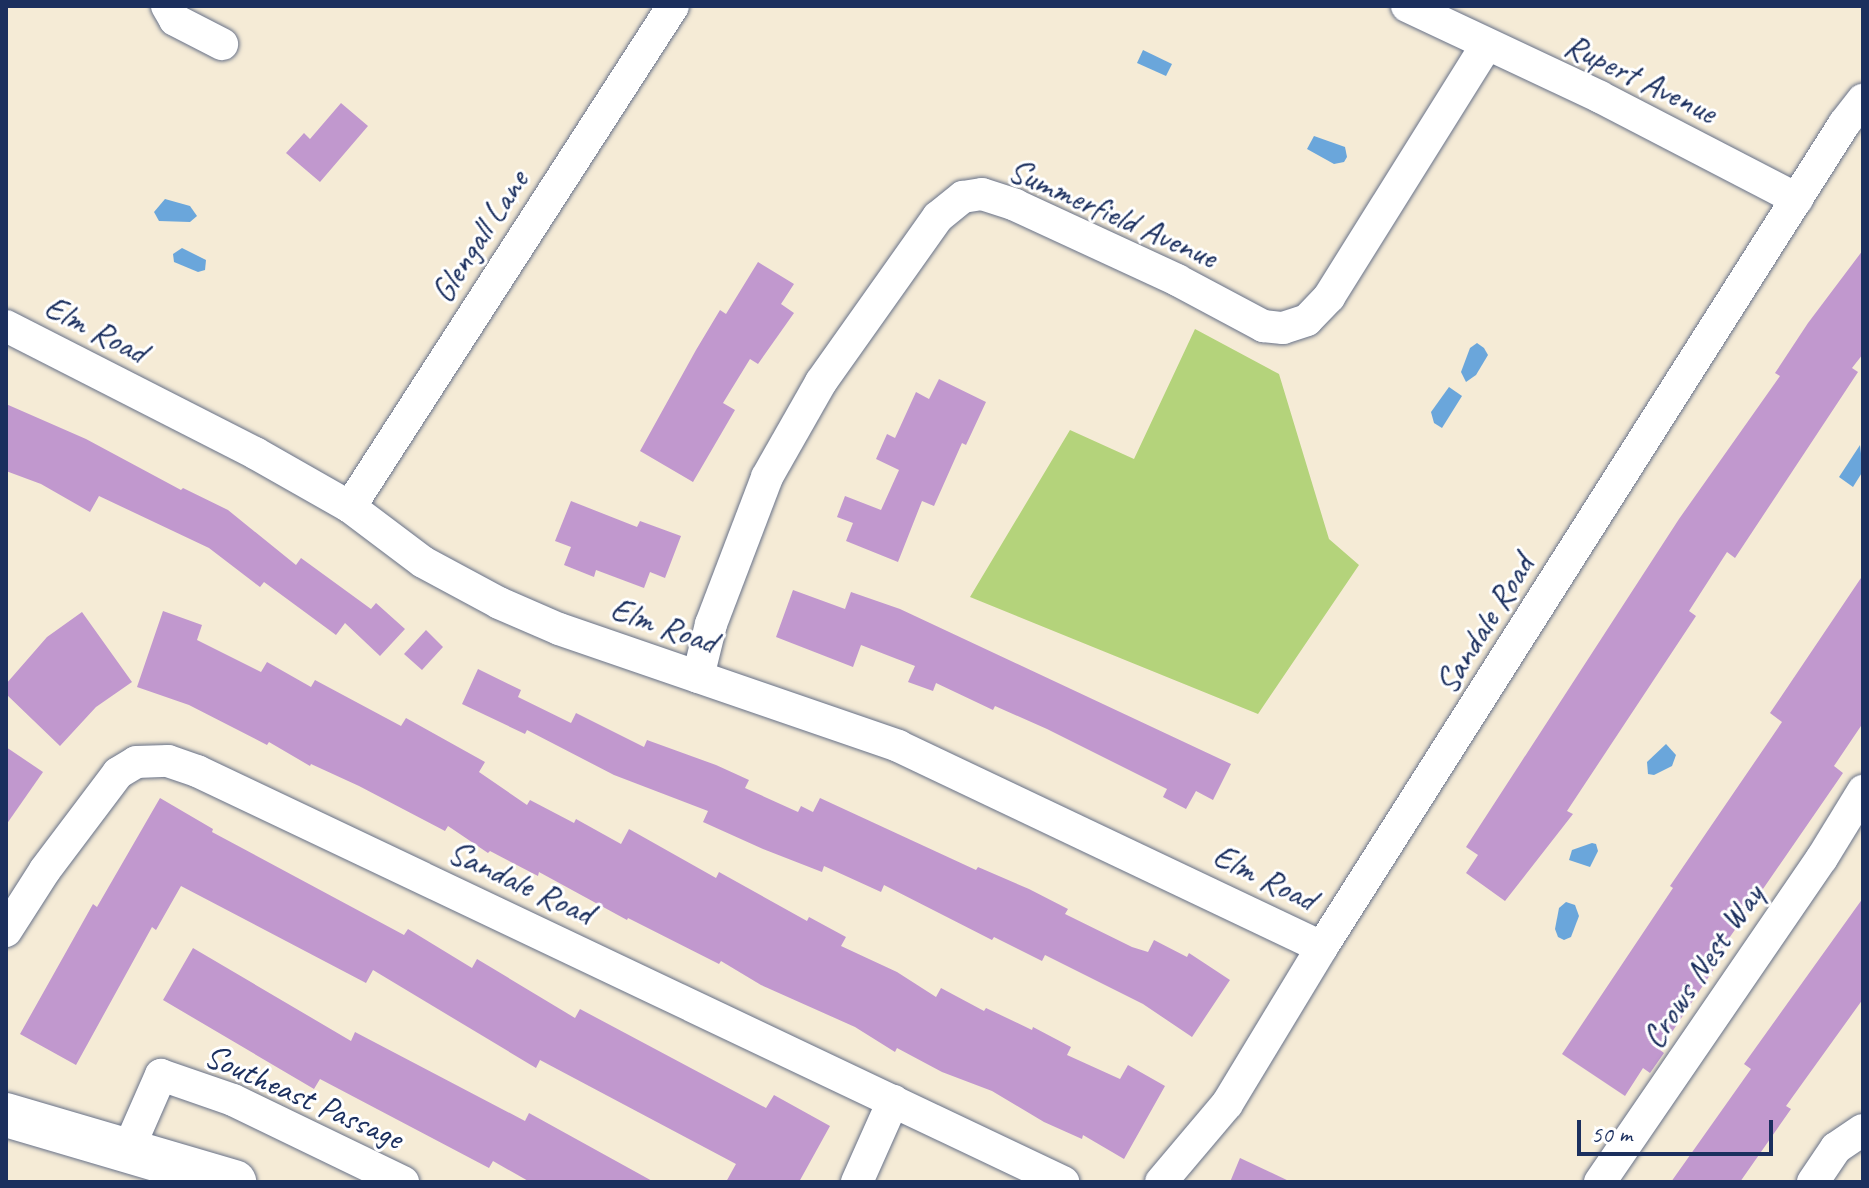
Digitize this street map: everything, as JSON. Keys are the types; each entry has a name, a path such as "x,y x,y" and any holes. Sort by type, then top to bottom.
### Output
{"street":[{"path":"167,6 175,20 222,44"},
{"name":"Rupert Avenue","path":"1407,6 1486,46 1600,97 1797,199"},
{"name":"Glengall Lane","path":"350,507 665,9"},
{"name":"Summerfield Avenue","path":"698,677 711,624 767,477 821,382 938,217 963,197 982,194 1015,205 1163,274 1263,326 1283,328 1307,320 1329,297 1486,46"},
{"name":"Sandale Road","path":"1161,1182 1221,1113 1322,947 1863,100"},
{"name":"Elm Road","path":"6,326 255,453 350,507 423,562 485,596 559,629 898,746 1322,947"},
{"name":"Sandale Road","path":"6,931 45,870 118,773 136,762 168,761 197,771 1063,1182"},
{"name":"Crows Nest Way","path":"1600,1182 1814,871 1863,791"},
{"name":"Southeast Passage","path":"128,1150 161,1075 233,1100 403,1182"},
{"path":"857,1182 893,1101"},
{"path":"6,1115 229,1181"},
{"path":"1813,1182 1836,1148 1863,1130"}],"green space":[{"path":"1195,329 1279,374 1329,539 1359,565 1258,714 970,597 1070,430 1134,459"}],"water":[{"path":"1143,50 1172,64 1166,76 1137,63"},
{"path":"1314,136 1345,147 1347,157 1344,162 1334,164 1307,149"},
{"path":"165,199 190,206 197,216 190,222 159,221 154,212"},
{"path":"182,248 206,260 205,270 198,272 174,262 173,254"},
{"path":"1477,343 1488,355 1476,375 1466,382 1461,372 1470,348"},
{"path":"1449,387 1462,396 1442,428 1434,423 1431,412"},
{"path":"1860,445 1863,471 1853,487 1839,477"},
{"path":"1666,744 1676,755 1672,766 1654,775 1648,774 1647,762"},
{"path":"1596,844 1598,851 1590,867 1569,860 1572,850"},
{"path":"1566,902 1575,905 1579,916 1571,937 1564,940 1558,937 1555,929 1559,908"}],"building":[{"path":"341,103 368,126 320,182 286,153 304,133 310,139"},
{"path":"1863,250 1863,354 1852,368 1858,372 1735,558 1727,552 1689,611 1696,616 1567,811 1573,814 1505,901 1466,873 1478,855 1466,847 1679,519 1780,376 1775,373 1808,323"},
{"path":"758,262 794,284 781,304 794,313 758,364 750,359 723,403 735,410 693,482 640,451 720,310 726,314"},
{"path":"939,379 986,402 966,445 962,443 934,506 922,501 898,562 846,541 853,523 837,517 845,496 881,510 899,470 876,459 887,434 895,438 916,392 929,399"},
{"path":"6,404 86,439 181,490 183,488 228,510 296,565 301,558 371,609 376,603 405,629 380,656 345,623 336,635 264,582 260,587 209,548 99,496 90,512 41,484 6,471"},
{"path":"571,501 637,527 640,521 681,536 665,578 650,572 644,588 596,570 594,577 564,565 571,547 555,541"},
{"path":"1863,575 1863,723 1834,766 1843,773 1712,963 1716,966 1660,1050 1664,1053 1650,1073 1643,1068 1625,1096 1562,1054 1673,888 1670,886 1782,722 1770,713"},
{"path":"793,590 845,609 851,592 900,609 1231,764 1213,800 1196,791 1186,809 1163,797 1167,789 1047,729 995,706 993,710 936,683 933,691 908,682 915,666 861,645 853,667 776,637"},
{"path":"163,611 202,625 197,640 261,672 267,662 311,687 315,680 401,726 406,718 485,762 479,772 527,805 530,800 574,823 576,819 621,844 629,829 716,878 719,872 807,921 809,917 846,937 841,946 897,972 936,997 941,988 984,1011 986,1008 1032,1030 1033,1027 1071,1047 1067,1055 1120,1079 1128,1065 1165,1086 1124,1159 1083,1135 1082,1139 1044,1122 992,1091 942,1072 897,1048 895,1052 855,1027 761,985 721,961 719,964 627,920 539,872 538,876 490,851 488,853 448,826 445,831 359,786 310,766 269,742 267,745 189,705 137,687"},
{"path":"82,612 132,682 96,707 60,746 6,694 6,684 47,637"},
{"path":"426,630 443,647 422,670 404,654"},
{"path":"478,669 521,690 518,697 571,723 576,713 644,747 647,740 716,765 749,780 745,788 798,812 801,806 813,812 820,798 976,870 978,867 1029,889 1068,909 1065,914 1132,947 1148,952 1154,940 1187,957 1189,953 1230,980 1192,1037 1143,1004 1045,955 1042,961 994,937 992,940 884,885 881,892 824,866 822,872 763,849 703,822 708,811 614,775 527,730 525,734 462,704"},
{"path":"6,747 43,772 6,825"},
{"path":"160,798 213,829 212,832 404,935 408,929 472,968 477,959 575,1018 580,1009 766,1108 774,1095 830,1126 799,1182 726,1182 736,1164 540,1060 536,1068 373,970 366,983 181,886 156,930 152,927 76,1065 20,1034 93,904 97,907"},
{"path":"1863,898 1863,999 1786,1106 1791,1109 1740,1182 1671,1182 1751,1069 1744,1064"},
{"path":"193,948 351,1041 355,1032 525,1121 529,1113 654,1182 530,1182 493,1161 489,1168 320,1079 314,1089 163,1000"},
{"path":"1240,1158 1291,1182 1230,1182"}]}
